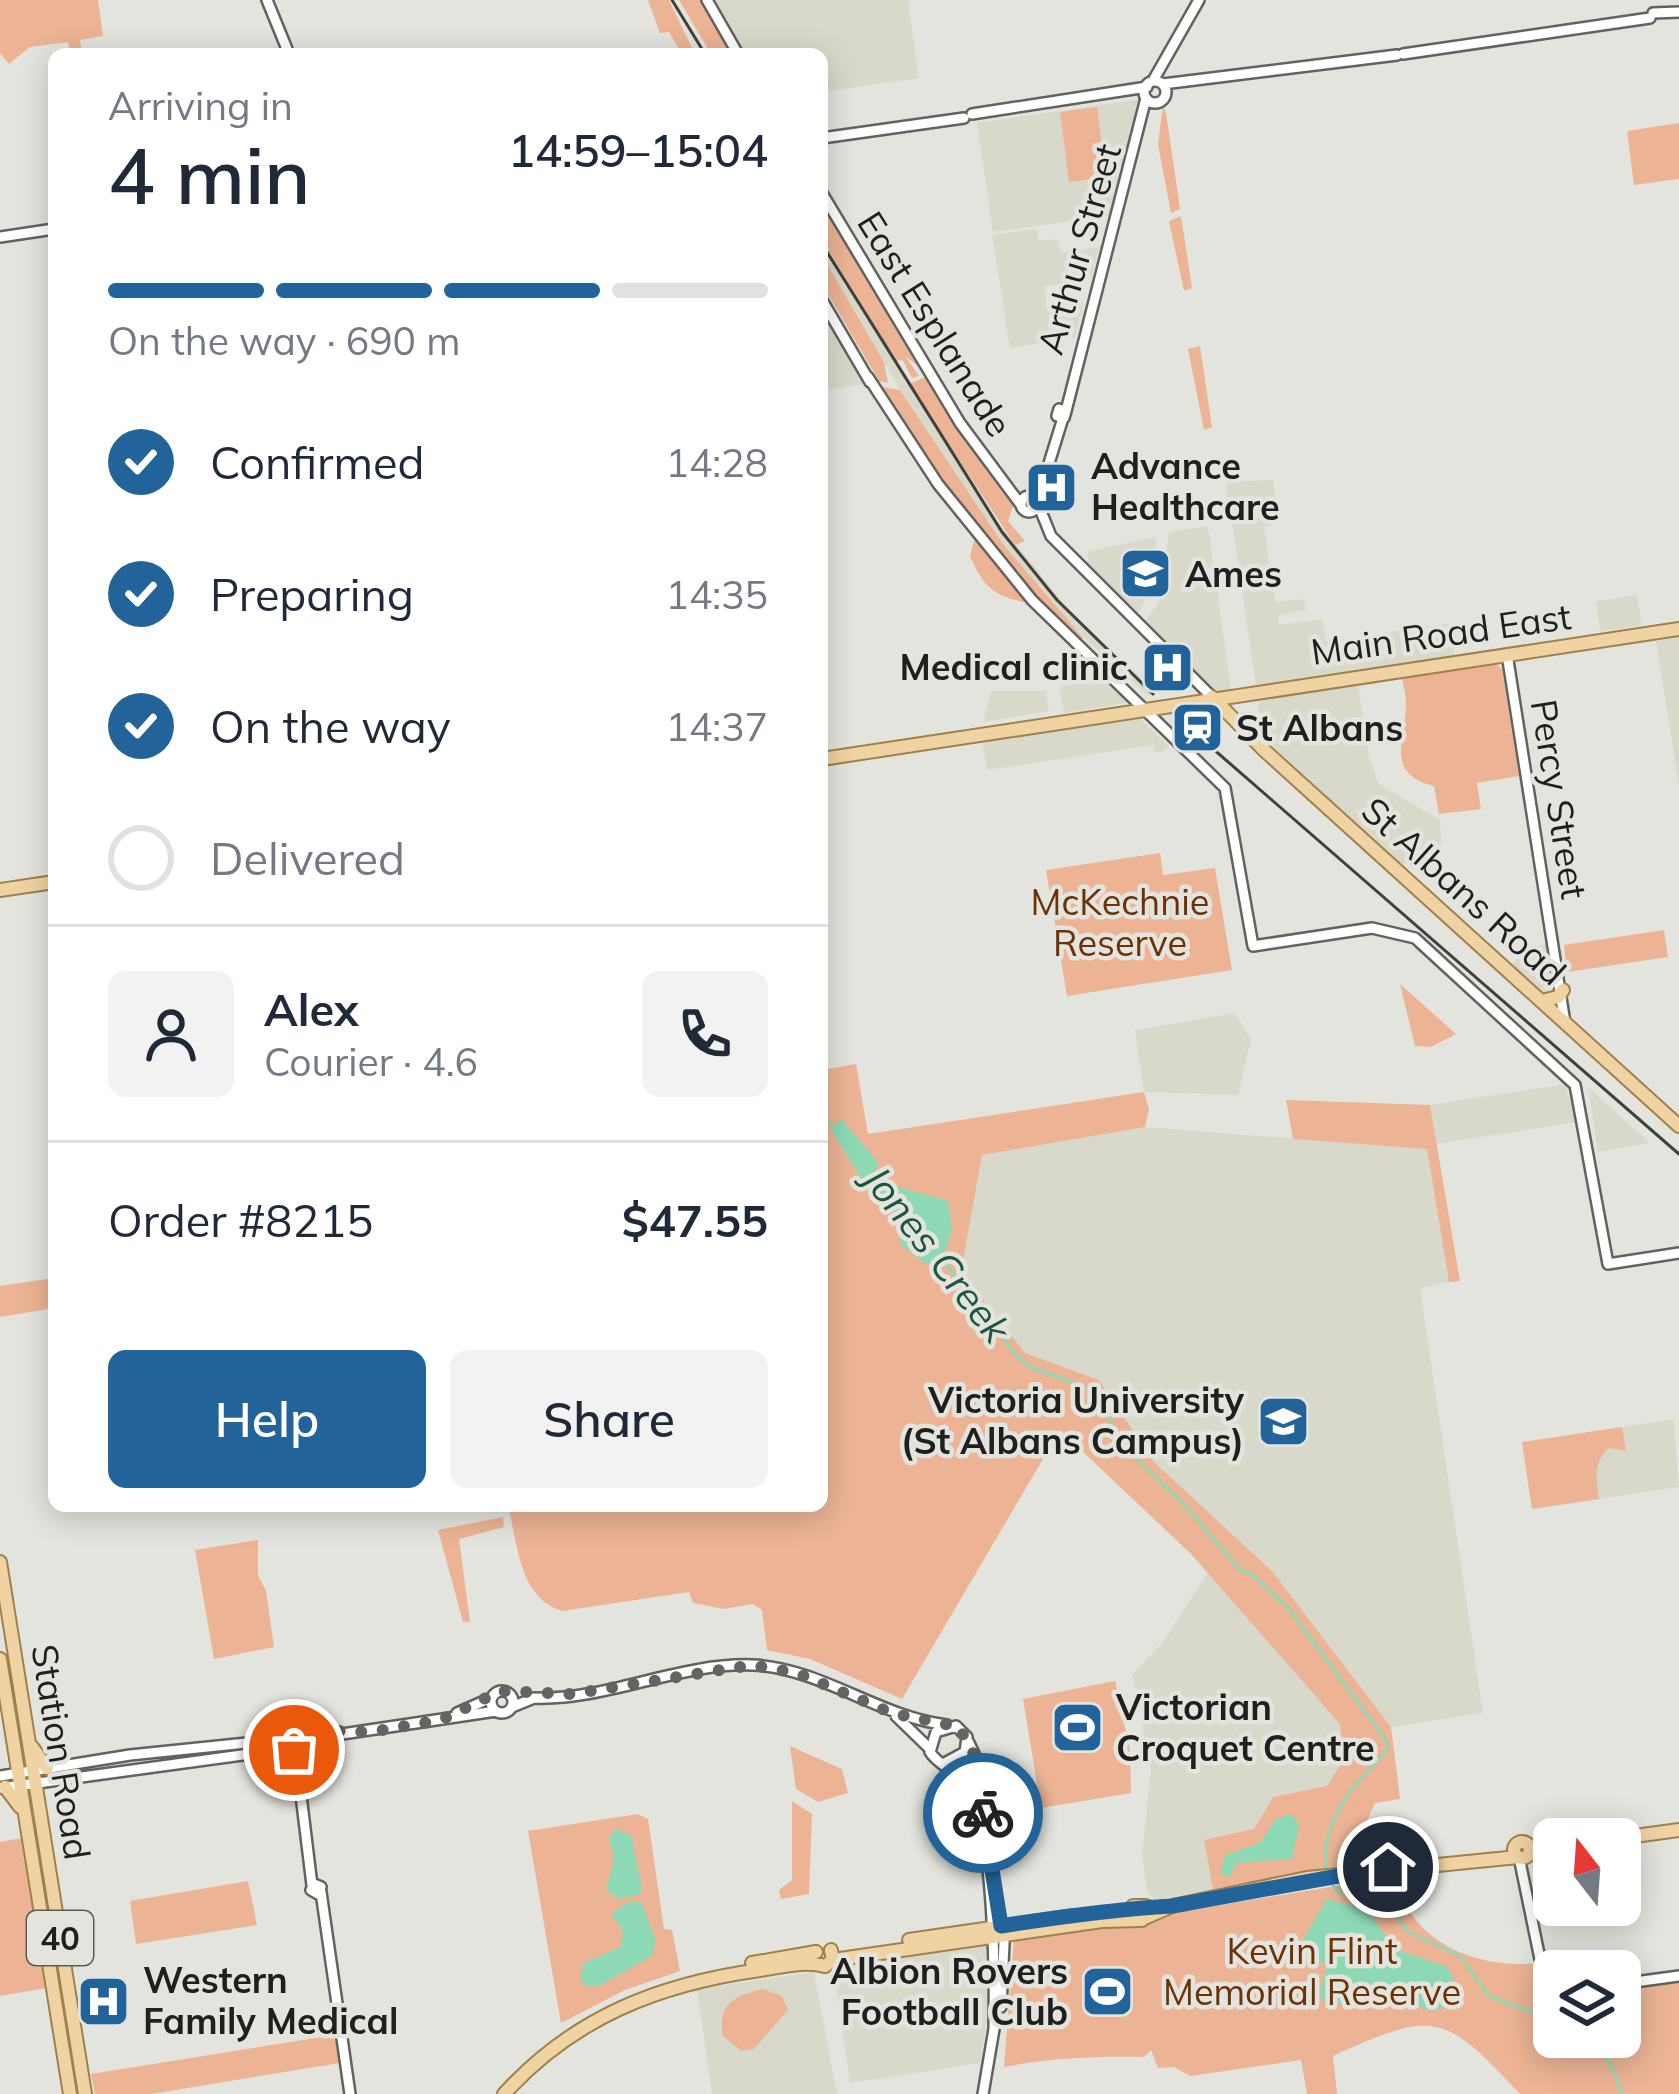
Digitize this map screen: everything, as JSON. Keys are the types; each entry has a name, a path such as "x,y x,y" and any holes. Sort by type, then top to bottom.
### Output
{"main road":[{"name":"Main Road East","path":"828,758 1679,629"},
{"name":"St Albans Road","path":"1212,697 1264,751 1679,1126"},
{"path":"0,890 48,883"},
{"path":"1541,1001 1558,997 1563,990"},
{"name":"Station Road","path":"0,1562 2,1679 85,2094"},
{"name":"Station Road","path":"4,1656 28,1735 20,1779 70,2094"},
{"path":"1641,1835 1679,1830"},
{"path":"504,2094 554,2046 641,1997 710,1977 1140,1912 1307,1878 1533,1851"},
{"path":"493,2094 561,2032 633,1992 703,1970 817,1958"}],"street":[{"path":"267,0 287,48"},
{"path":"707,0 735,48"},
{"path":"1155,91 1198,0"},
{"path":"828,137 1679,12"},
{"name":"Arthur Street","path":"1030,502 1044,476 1155,91"},
{"name":"East Esplanade","path":"828,203 960,423 1004,483 1030,502"},
{"path":"0,237 48,230"},
{"path":"828,310 938,484 1032,600 1225,788 1253,946 1372,928 1404,932 1575,1085 1608,1264 1679,1253"},
{"path":"1030,502 1078,566 1212,697"},
{"name":"Percy Street","path":"1507,654 1565,1023"},
{"path":"20,1779 168,1756 294,1748 322,1736 371,1732 496,1711 534,1698 752,1665 797,1673 892,1713 962,1730 981,1773 997,1931"},
{"path":"441,1720 500,1691 572,1694"},
{"path":"509,1694 512,1707"},
{"path":"492,1697 496,1711"},
{"path":"892,1713 964,1781 976,1805 1006,1970 983,2094"},
{"path":"929,1748 933,1736 947,1725"},
{"path":"294,1748 300,1730"},
{"path":"20,1779 266,1741 283,1732 371,1732"},
{"path":"283,1732 294,1748 350,2094"},
{"path":"943,1764 962,1756 968,1741"},
{"path":"1523,1853 1539,1950"},
{"path":"1641,1981 1679,1976"}],"shaded area":[{"path":"715,0 908,0 919,78 828,91 828,48 743,48"},
{"path":"1141,99 1108,216 993,232 977,123"},
{"path":"1037,229 1039,241 1057,239 1061,253 1099,247 1091,279 1045,286 1046,308 1084,302 1075,338 1010,348 992,235"},
{"path":"828,249 995,518 1065,605 1153,690 1149,697 1067,622 1003,544 901,391 828,265"},
{"path":"828,325 862,381 864,384 828,390"},
{"path":"1273,480 1279,523 1264,527 1275,602 1304,599 1306,610 1278,615 1279,625 1322,619 1326,641 1450,623 1455,656 1256,686 1226,482"},
{"path":"1208,526 1231,689 1217,691 1144,623 1160,600 1169,532"},
{"path":"1156,537 1154,580 1139,613 1087,566 1089,551"},
{"path":"1637,595 1642,626 1600,631 1596,601"},
{"path":"1679,637 1679,786 1656,641"},
{"path":"1099,671 1132,702 1064,713 1059,688"},
{"path":"1358,684 1369,757 1379,784 1440,820 1441,845 1402,866 1272,746 1269,726 1261,727 1257,699"},
{"path":"991,691 1046,691 1049,711 983,722"},
{"path":"1137,716 1169,746 1164,751 1155,753 1154,745 987,770 982,741"},
{"path":"1548,944 1556,989 1546,995 1512,965 1526,948"},
{"path":"1235,1013 1251,1039 1238,1095 1144,1092 1135,1030"},
{"path":"1565,1084 1577,1122 1437,1144 1430,1105"},
{"path":"1588,1087 1650,1143 1598,1152"},
{"name":"Victoria University (St Albans Campus)","path":"1145,1127 1427,1149 1449,1282 1420,1288 1483,1713 1391,1727 1272,1571 1154,1462 1099,1380 1025,1354 961,1272 982,1155"},
{"path":"1673,1419 1679,1487 1532,1509 1522,1443"},
{"path":"1208,1572 1328,1704 1340,1724 1344,1759 1327,1786 1273,1797 1254,1829 1205,1840 1213,1889 1156,1900 1147,1892 1142,1854 1151,1770 1132,1675 1163,1642"},
{"path":"988,1944 989,2007 980,2063 850,2083 834,1972 839,1966"},
{"path":"814,1972 837,2094 712,2094 697,1989"}],"green space":[{"path":"0,0 98,0 103,36 80,40 81,48 70,48 68,42 30,47 9,64 0,53"},
{"path":"648,0 669,0 692,48 678,48 669,32 660,33"},
{"path":"679,0 702,0 730,48 707,48"},
{"path":"1163,106 1180,209 1171,213 1158,144"},
{"path":"1097,107 1106,177 1069,182 1060,112"},
{"path":"1679,123 1679,179 1634,185 1627,131"},
{"path":"828,210 927,373 905,356 919,376 912,378 902,359 896,362 828,249"},
{"path":"1181,216 1192,288 1184,291 1169,221"},
{"path":"828,265 884,362 888,383 879,381 828,294"},
{"path":"1200,346 1212,427 1204,430 1188,349"},
{"path":"928,376 1015,501 1008,521 1025,541 1015,545 909,384"},
{"path":"875,386 900,390 1003,544 1083,638 1079,642 970,523"},
{"path":"975,537 1026,597 1024,602 984,582 970,556"},
{"path":"1496,664 1502,669 1519,776 1477,783 1481,809 1439,814 1434,786 1409,774 1401,755 1406,703 1402,677"},
{"name":"McKechnie Reserve","path":"1160,853 1163,875 1215,868 1232,970 1067,996 1046,870"},
{"path":"1664,930 1668,957 1567,972 1564,945"},
{"path":"1400,984 1456,1034 1431,1047 1415,1046"},
{"path":"856,1064 868,1134 1144,1092 1149,1109 1145,1127 982,1155 961,1272 1025,1353 1099,1380 1154,1462 1272,1571 1391,1727 1400,1799 1375,1803 1359,1838 1364,1861 1213,1889 1204,1840 1254,1829 1273,1797 1327,1786 1344,1759 1340,1724 1191,1554 1060,1430 902,1699 810,1659 767,1650 762,1610 753,1604 724,1609 693,1603 689,1592 562,1611 537,1595 523,1568 509,1512 828,1512 828,1069"},
{"path":"1286,1100 1430,1105 1460,1281 1449,1282 1427,1149 1293,1139"},
{"path":"48,1279 48,1309 0,1317 0,1286"},
{"path":"1622,1427 1626,1451 1609,1448 1598,1465 1599,1499 1532,1509 1522,1442"},
{"path":"503,1517 504,1527 459,1539 470,1622 463,1622 438,1530"},
{"path":"258,1540 258,1575 266,1591 274,1647 214,1659 195,1550"},
{"name":"Victorian Croquet Centre","path":"1115,1681 1130,1750 1131,1793 1041,1808 1023,1699"},
{"path":"790,1746 842,1769 848,1793 818,1802 796,1789"},
{"path":"792,1801 812,1814 809,1894 781,1899 779,1890 792,1880"},
{"path":"638,1814 648,1819 664,1929 672,1930 680,1971 625,1990 561,2023 528,1831"},
{"path":"22,1838 47,1988 0,1996 0,1842"},
{"name":"Kevin Flint Memorial Reserve","path":"1397,1876 1414,1918 1448,1946 1492,1961 1533,1963 1533,2058 1641,2058 1641,1986 1679,1982 1679,2094 1520,2094 1455,2034 1417,2026 1333,2056 1337,2094 1307,2094 1301,2060 1190,2076 1174,2067 1158,2068 1151,2050 1144,2057 1073,2058 1004,2067 1014,1939"},
{"path":"248,1881 257,1925 136,1944 130,1901"},
{"path":"763,1989 782,1996 788,2010 754,2049 741,2051 723,2036 723,2016 736,1998"},
{"path":"334,2035 340,2063 151,2094 95,2094 91,2074"}],"water":[{"path":"841,1119 879,1163 873,1178 863,1181 831,1130"},
{"path":"887,1184 948,1201 952,1229 943,1258 927,1265 900,1244 897,1217 879,1194"},
{"path":"1291,1814 1299,1825 1292,1859 1237,1863 1229,1877 1220,1874 1225,1855 1260,1843 1276,1819"},
{"path":"616,1829 631,1835 642,1888 639,1895 617,1899 606,1889 614,1860 609,1837"},
{"path":"1327,1899 1369,1910 1399,1950 1445,1966 1456,1989 1452,2001 1429,2011 1393,1992 1345,2005 1324,2002 1319,1994 1327,1965 1309,1956 1301,1943"},
{"path":"630,1901 642,1903 656,1941 652,1956 599,1986 585,1986 580,1978 584,1963 621,1947 623,1931 611,1914"}],"waterway":[{"name":"Jones Creek","path":"828,1120 835,1128"},
{"name":"Jones Creek","path":"940,1256 1016,1355 1030,1367 1089,1388 1133,1456 1184,1504 1240,1570 1253,1575 1288,1608 1386,1740 1388,1749 1334,1819 1326,1870"},
{"name":"Jones Creek","path":"1328,1879 1339,1893 1385,1895 1407,1931 1461,1957 1489,1996 1533,2013"},
{"name":"Jones Creek","path":"1606,2058 1622,2094"}],"railway":[{"path":"672,0 701,48"},
{"path":"828,254 1002,532 1057,600 1153,694"},
{"path":"1204,741 1679,1154"}],"way so far":[{"path":"294,1750 303,1744 300,1730 371,1732 441,1720 476,1707 500,1691 572,1694 752,1665 797,1673 892,1713 959,1727 979,1764 983,1813"}],"place":[{"name":"Advance Healthcare","path":"1052,487"},
{"name":"Ames","path":"1146,574"},
{"name":"Medical clinic","path":"1167,667"},
{"name":"St Albans","path":"1197,728"},
{"name":"Victoria University (St Albans Campus)","path":"1283,1421"},
{"name":"Victorian Croquet Centre","path":"1077,1728"},
{"name":"Albion Rovers Football Club","path":"1107,1992"},
{"name":"Western Family Medical","path":"104,2001"}],"route":[{"path":"983,1813 1001,1926 1119,1912 1140,1903 1172,1906 1271,1884 1388,1867"}]}
